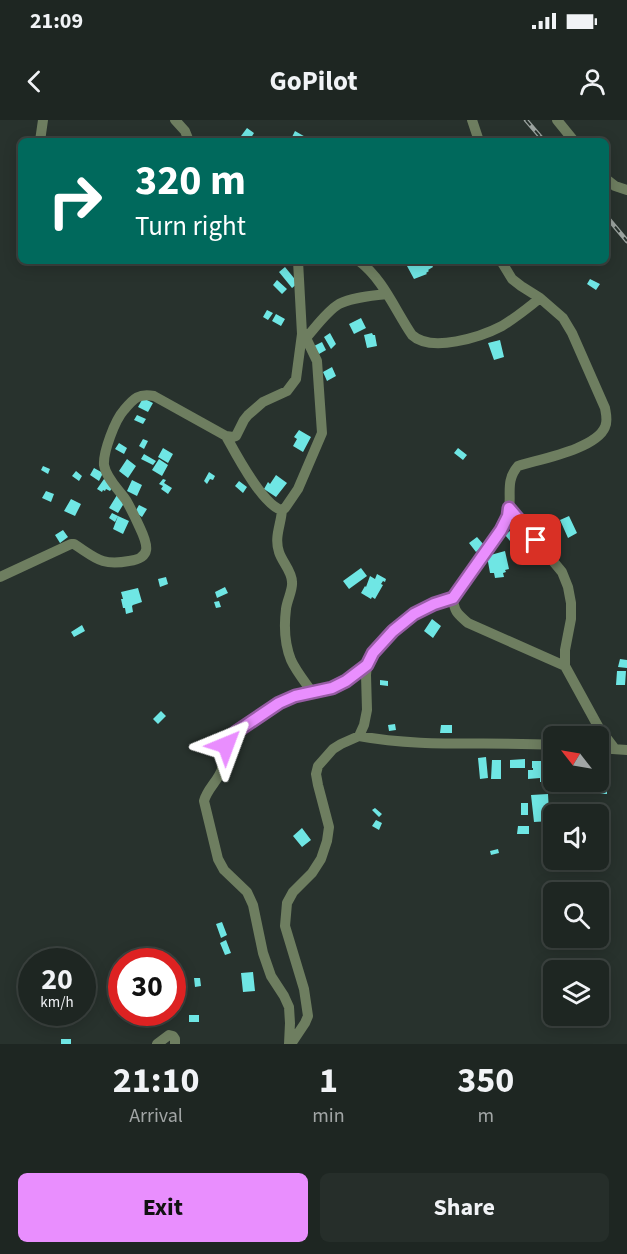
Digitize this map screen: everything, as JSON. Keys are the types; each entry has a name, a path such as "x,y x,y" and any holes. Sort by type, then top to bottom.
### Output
{"street":[{"path":"41,138 44,120"},
{"path":"175,120 188,138"},
{"path":"472,120 478,138"},
{"path":"557,120 572,138"},
{"path":"609,181 627,190"},
{"path":"0,577 71,544 103,562 121,563 143,556 147,549 147,542 127,502 104,466 113,427 120,414 135,398 145,394 154,396 226,436 235,438 244,420 255,409 286,391 296,379 304,336 298,264"},
{"path":"363,264 377,279 412,335 416,339 434,343 450,342 479,335 501,326 540,298"},
{"path":"358,736 364,725 367,710 367,665 373,653 393,631 414,614 453,598 501,530 508,516 510,480 513,472 518,466 570,451 592,440 605,428 606,408 563,318 540,298 512,279 503,264"},
{"path":"304,336 340,303 386,294"},
{"path":"304,336 317,362 322,433 298,489 290,503 282,510 276,535 278,551 293,584 285,613 286,641 292,661 312,692"},
{"path":"226,436 268,501 272,506 282,510"},
{"path":"509,508 562,573 572,603 565,666 598,728 615,749"},
{"path":"453,598 457,614 468,623 565,666"},
{"path":"290,1044 288,1007 263,953 253,905 248,892 224,870 218,859 204,801 206,794 220,776 229,738 279,703 295,696 332,688 346,681 367,665"},
{"path":"290,1044 306,1023 308,1016 303,989 285,926 287,903 293,892 321,860 327,841 328,827 316,774 318,766 333,750 358,736 416,743 543,745"},
{"path":"609,749 627,750"},
{"path":"157,1044 169,1035 175,1039 175,1044"}],"building":[{"path":"247,128 254,133 251,138 241,136"},
{"path":"295,131 307,138 292,138"},
{"path":"432,264 433,267 428,270 427,274 414,279 407,266"},
{"path":"285,267 298,283 292,288 279,272"},
{"path":"590,279 600,284 596,290 587,284"},
{"path":"277,280 287,289 282,294 273,285"},
{"path":"267,310 273,313 268,320 263,317"},
{"path":"276,314 285,319 281,326 272,321"},
{"path":"361,318 366,328 354,334 349,324"},
{"path":"330,333 336,344 331,349 324,337"},
{"path":"372,333 375,335 377,346 367,348 364,335"},
{"path":"500,340 504,357 494,360 488,343"},
{"path":"322,342 326,350 319,354 314,346"},
{"path":"332,367 336,376 327,381 323,372"},
{"path":"143,398 153,403 148,412 138,407"},
{"path":"137,415 146,419 143,424 134,420"},
{"path":"299,430 311,437 303,452 293,446 297,439 294,437"},
{"path":"143,439 148,441 144,449 139,446"},
{"path":"119,443 127,448 124,454 115,449"},
{"path":"163,448 173,454 168,463 158,457"},
{"path":"458,448 467,455 463,460 454,453"},
{"path":"144,454 156,461 153,465 141,459"},
{"path":"127,459 136,466 128,478 119,471"},
{"path":"159,459 168,465 162,476 152,470"},
{"path":"43,466 50,469 48,474 41,470"},
{"path":"94,468 103,473 99,481 90,475"},
{"path":"76,471 82,476 79,481 72,476"},
{"path":"209,472 215,476 207,484 204,481"},
{"path":"276,475 287,483 276,497 264,489"},
{"path":"104,479 114,485 110,491 106,489 102,492 97,489"},
{"path":"163,479 166,480 164,483 172,488 168,494 161,489 163,486 159,484"},
{"path":"132,480 142,485 137,496 127,491"},
{"path":"239,481 247,487 243,493 235,486"},
{"path":"46,491 54,494 51,502 42,498"},
{"path":"117,495 126,500 118,513 109,508"},
{"path":"71,499 81,504 75,516 64,511"},
{"path":"139,505 147,509 142,517 135,512"},
{"path":"112,513 118,516 115,522 109,518"},
{"path":"118,516 129,521 123,534 113,529"},
{"path":"569,516 577,533 568,538 560,520"},
{"path":"63,530 68,537 60,543 55,535"},
{"path":"510,531 515,538 510,541 505,535"},
{"path":"477,537 484,545 476,552 469,543"},
{"path":"505,551 509,569 503,573 504,577 495,578 494,573 490,573 487,556"},
{"path":"361,568 367,576 349,589 343,581"},
{"path":"377,574 386,579 381,584 383,585 375,599 372,597 371,599 361,593 370,576 375,579"},
{"path":"166,577 168,584 160,587 158,579"},
{"path":"225,587 228,593 217,598 215,592"},
{"path":"138,588 142,602 133,605 133,612 126,614 121,592"},
{"path":"219,601 221,607 216,608 214,602"},
{"path":"432,619 441,626 433,638 424,631"},
{"path":"82,625 85,631 74,637 71,632"},
{"path":"620,659 627,660 627,668 618,667"},
{"path":"617,671 626,671 625,685 616,685"},
{"path":"380,680 388,681 388,686 380,685"},
{"path":"161,711 166,716 158,724 153,719"},
{"path":"395,724 396,730 389,731 388,725"},
{"path":"441,725 452,725 452,733 440,733"},
{"path":"486,757 488,778 480,779 478,758"},
{"path":"525,759 525,768 510,768 510,760"},
{"path":"492,760 501,760 501,779 491,779"},
{"path":"532,761 543,761 543,782 540,782 540,778 528,779 528,770 533,770"},
{"path":"572,792 584,792 584,794 572,794"},
{"path":"593,792 607,792 607,794 593,794"},
{"path":"548,794 549,804 543,804 543,821 534,822 531,795"},
{"path":"521,803 528,803 528,815 521,815"},
{"path":"375,808 382,814 379,817 372,810"},
{"path":"376,820 382,823 379,830 372,826"},
{"path":"518,826 529,826 529,834 517,834"},
{"path":"302,828 311,840 302,847 293,836"},
{"path":"498,849 499,853 491,855 490,851"},
{"path":"222,922 227,935 221,938 216,924"},
{"path":"226,940 231,953 225,955 220,943"},
{"path":"253,972 255,991 243,992 241,973"},
{"path":"194,978 200,978 201,986 195,987"},
{"path":"189,1015 199,1015 199,1022 189,1022"},
{"path":"61,1039 71,1039 71,1044 61,1044"}],"railway":[{"path":"526,120 541,138"},
{"path":"609,220 627,241"}],"route":[{"path":"226,745 229,738 236,732 279,703 295,696 332,688 346,681 367,665 373,653 393,631 414,614 453,598 501,530 509,508 536,540"}]}
